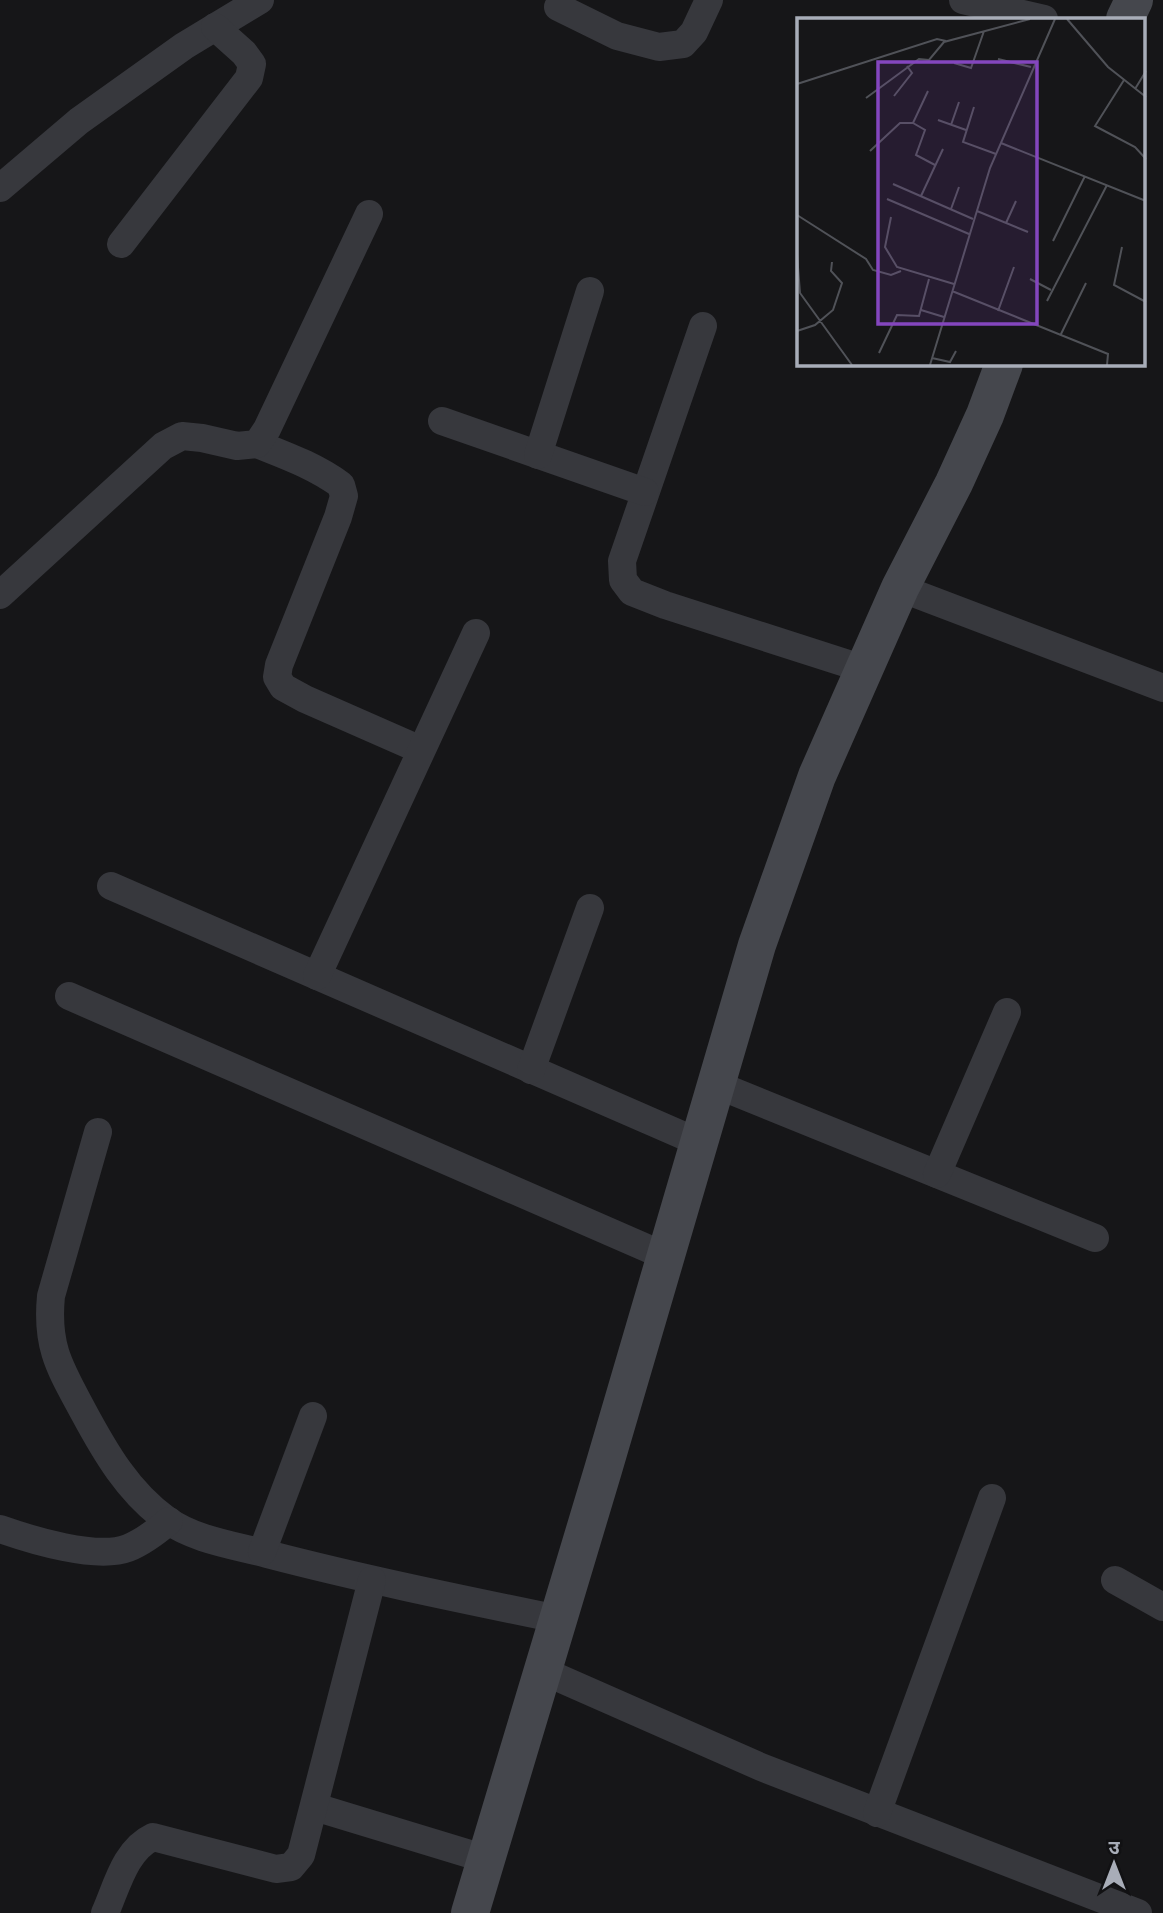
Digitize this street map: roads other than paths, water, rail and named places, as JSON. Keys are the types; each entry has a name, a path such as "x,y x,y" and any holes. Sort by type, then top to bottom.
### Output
{"main road":[{"path":"1125,18 1134,0"},
{"path":"470,1913 757,945 817,776 900,588 954,484 1003,366"}],"street":[{"path":"0,188 79,121 184,46 260,0"},
{"path":"558,7 617,36 659,47 683,44 694,32 709,0"},
{"path":"967,7 1038,18"},
{"path":"121,244 249,78 252,64 244,53 215,27"},
{"path":"257,444 267,429 369,214"},
{"path":"538,455 590,291"},
{"path":"703,326 622,561 623,580 632,592 864,669"},
{"path":"442,422 645,492"},
{"path":"0,595 163,446 182,436 237,446 257,444 302,461 328,475 341,485 344,496 279,665 277,677 284,687 305,699 421,750"},
{"path":"900,588 1163,688"},
{"path":"317,976 476,633"},
{"path":"111,886 698,1142"},
{"path":"531,1070 590,908"},
{"path":"69,996 665,1256"},
{"path":"937,1174 1007,1012"},
{"path":"715,1084 1095,1238"},
{"path":"98,1132 51,1296 49,1318 52,1346 57,1363 108,1456 141,1498 169,1521 193,1533 372,1580 558,1619"},
{"path":"262,1552 313,1416"},
{"path":"877,1813 992,1498"},
{"path":"0,1529 57,1546 94,1552 125,1549 146,1539 169,1521"},
{"path":"105,1913 130,1858 140,1843 153,1837 276,1869 290,1867 301,1855 372,1580"},
{"path":"1115,1580 1163,1607"},
{"path":"543,1671 761,1768 1138,1913"},
{"path":"315,1807 486,1859"}]}
